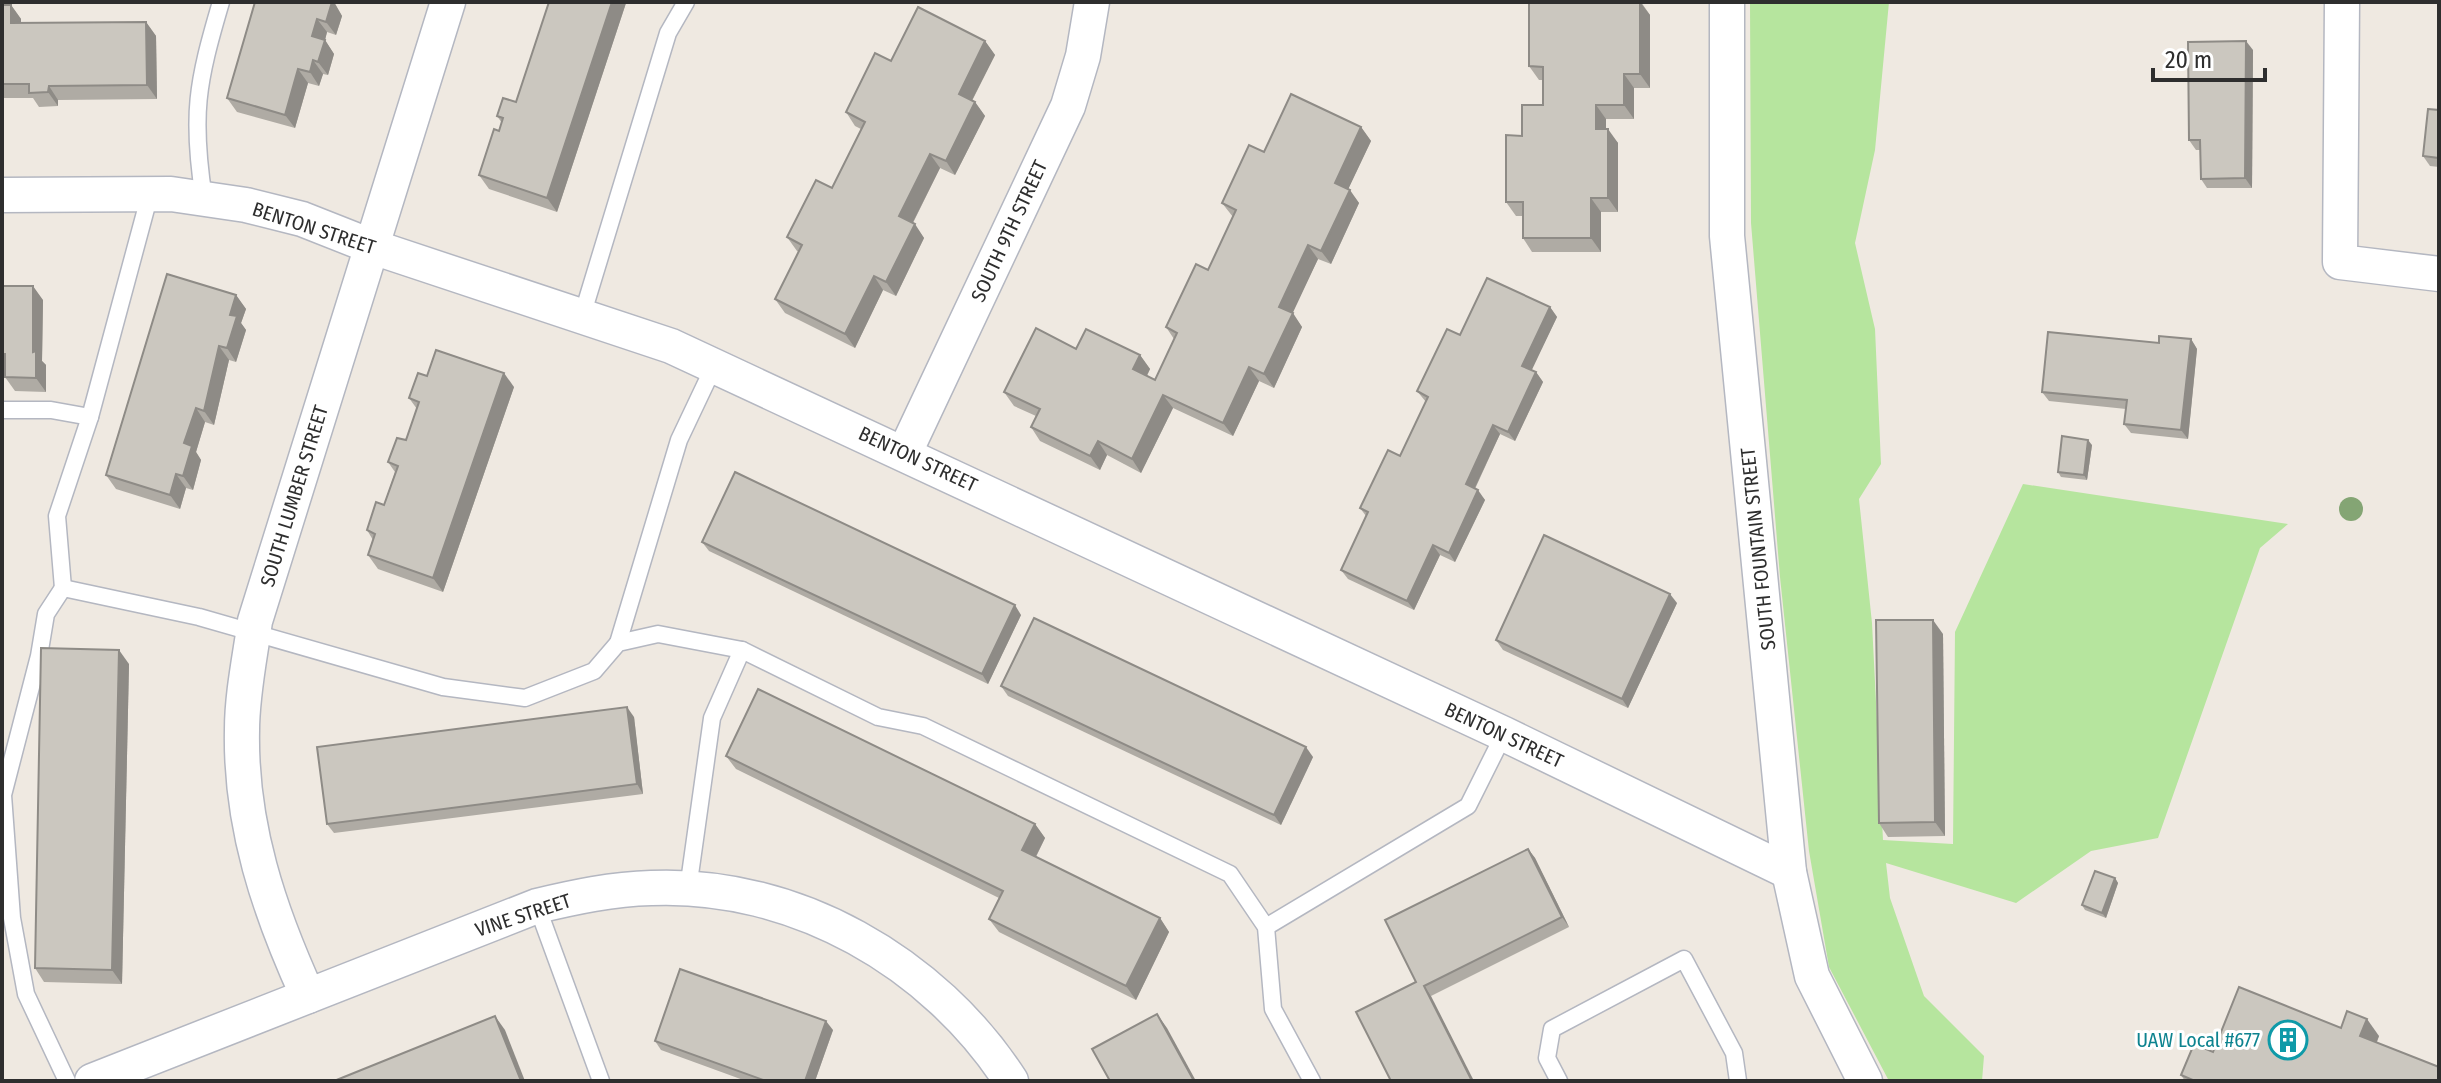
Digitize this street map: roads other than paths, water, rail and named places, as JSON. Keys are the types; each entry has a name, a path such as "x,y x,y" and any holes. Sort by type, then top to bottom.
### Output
{"street":[{"name":"SOUTH LUMBER STREET","path":"308,996 277,929 260,876 246,804 242,730 254,631 448,2"},
{"name":"SOUTH 9TH STREET","path":"905,452 1068,106 1083,56 1092,2"},
{"name":"SOUTH FOUNTAIN STREET","path":"1727,2 1727,236 1789,872 1812,976 1865,1081"},
{"path":"2342,2 2340,262 2439,274"},
{"name":"BENTON STREET","path":"2,195 150,194 246,205 302,219 373,247 715,364 1504,734 1789,872"},
{"name":"VINE STREET","path":"92,1081 136,1073 308,996 537,906 594,893 688,889 768,902 823,921 875,947 944,999 992,1052 1011,1081"}],"lane":[{"path":"204,199 196,147 197,96 221,2"},
{"path":"582,316 668,33 686,2"},
{"path":"67,1081 26,994 12,918 3,795 39,656 46,614 63,588 57,516 90,417 150,194"},
{"path":"63,588 138,601 254,631 443,687 525,698 594,671 618,643 679,440 715,364"},
{"path":"2,410 51,410 90,417"},
{"path":"618,643 658,634 742,650 878,717 923,726 1230,874 1266,927 1273,1009 1312,1081"},
{"path":"688,889 712,718 742,650"},
{"path":"1266,927 1468,806 1504,734"},
{"path":"537,906 601,1081"},
{"path":"1559,1081 1547,1058 1552,1029 1684,959 1734,1053 1738,1081"}],"place":[{"name":"UAW Local #677","path":"2288,1040"}]}
